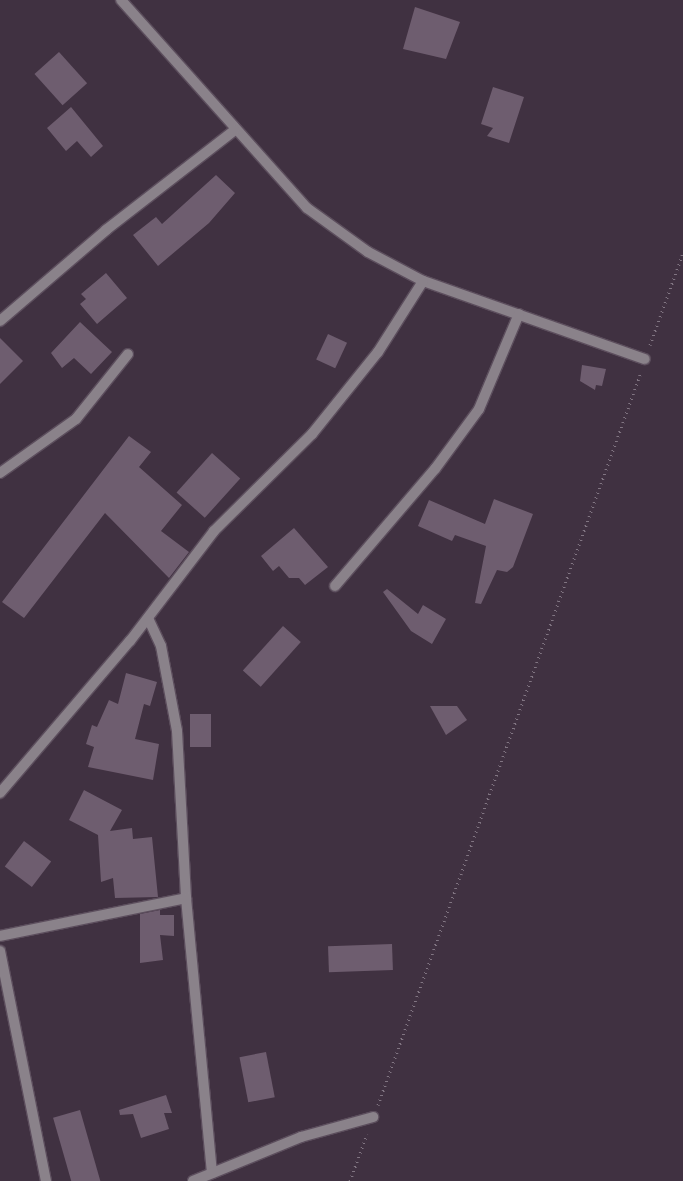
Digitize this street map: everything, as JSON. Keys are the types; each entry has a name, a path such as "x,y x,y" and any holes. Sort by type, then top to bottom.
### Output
{"street":[{"path":"120,0 307,208 368,252 423,281 645,360"},
{"path":"0,321 113,224 235,130"},
{"path":"0,792 148,618 214,531 312,434 378,352 423,281"},
{"path":"335,586 435,469 479,408 519,314"},
{"path":"0,473 76,419 128,354"},
{"path":"148,618 161,646 177,731 186,898 212,1173"},
{"path":"0,936 186,898"},
{"path":"0,951 46,1181"},
{"path":"193,1181 301,1137 373,1117"}],"path":[{"path":"350,1181 683,254"}],"building":[{"path":"415,7 460,22 446,59 403,49"},
{"path":"59,52 87,83 63,105 34,74"},
{"path":"493,87 524,97 509,143 487,136 493,128 481,124"},
{"path":"71,107 103,146 91,157 77,141 66,151 47,128"},
{"path":"216,175 235,193 209,223 158,266 133,235 156,217 162,224"},
{"path":"106,273 127,298 97,324 80,304 86,299 81,294"},
{"path":"80,322 112,352 91,374 74,358 62,368 51,353"},
{"path":"328,334 347,343 335,368 316,359"},
{"path":"0,338 23,361 0,384"},
{"path":"582,365 606,369 602,386 596,385 595,390 580,381"},
{"path":"129,436 151,452 139,467 182,505 161,531 189,552 169,578 105,513 24,618 2,602"},
{"path":"212,453 240,478 205,518 177,492"},
{"path":"494,499 533,514 513,567 507,572 497,570 481,604 475,603 486,546 455,535 452,541 418,526 429,500 485,524"},
{"path":"294,528 328,567 305,585 299,578 289,578 279,566 273,571 261,556"},
{"path":"387,589 418,614 423,605 446,619 432,644 411,631 383,592"},
{"path":"283,626 301,642 261,687 243,671"},
{"path":"126,673 157,682 150,706 144,704 135,739 159,744 153,780 88,767 94,747 86,744 92,725 97,727 109,700 118,704"},
{"path":"430,706 457,706 467,720 446,735"},
{"path":"190,714 211,714 211,747 190,747"},
{"path":"84,790 122,810 110,831 132,828 133,839 152,837 158,897 115,898 113,878 101,882 98,835 69,820"},
{"path":"24,841 51,861 32,887 5,867"},
{"path":"160,910 160,915 174,915 174,936 160,935 163,960 140,963 140,914"},
{"path":"392,944 393,970 329,972 328,946"},
{"path":"266,1052 275,1097 248,1102 239,1057"},
{"path":"166,1095 172,1113 164,1113 169,1129 141,1138 133,1114 120,1115 119,1110"},
{"path":"80,1110 100,1181 71,1181 53,1118"}]}
